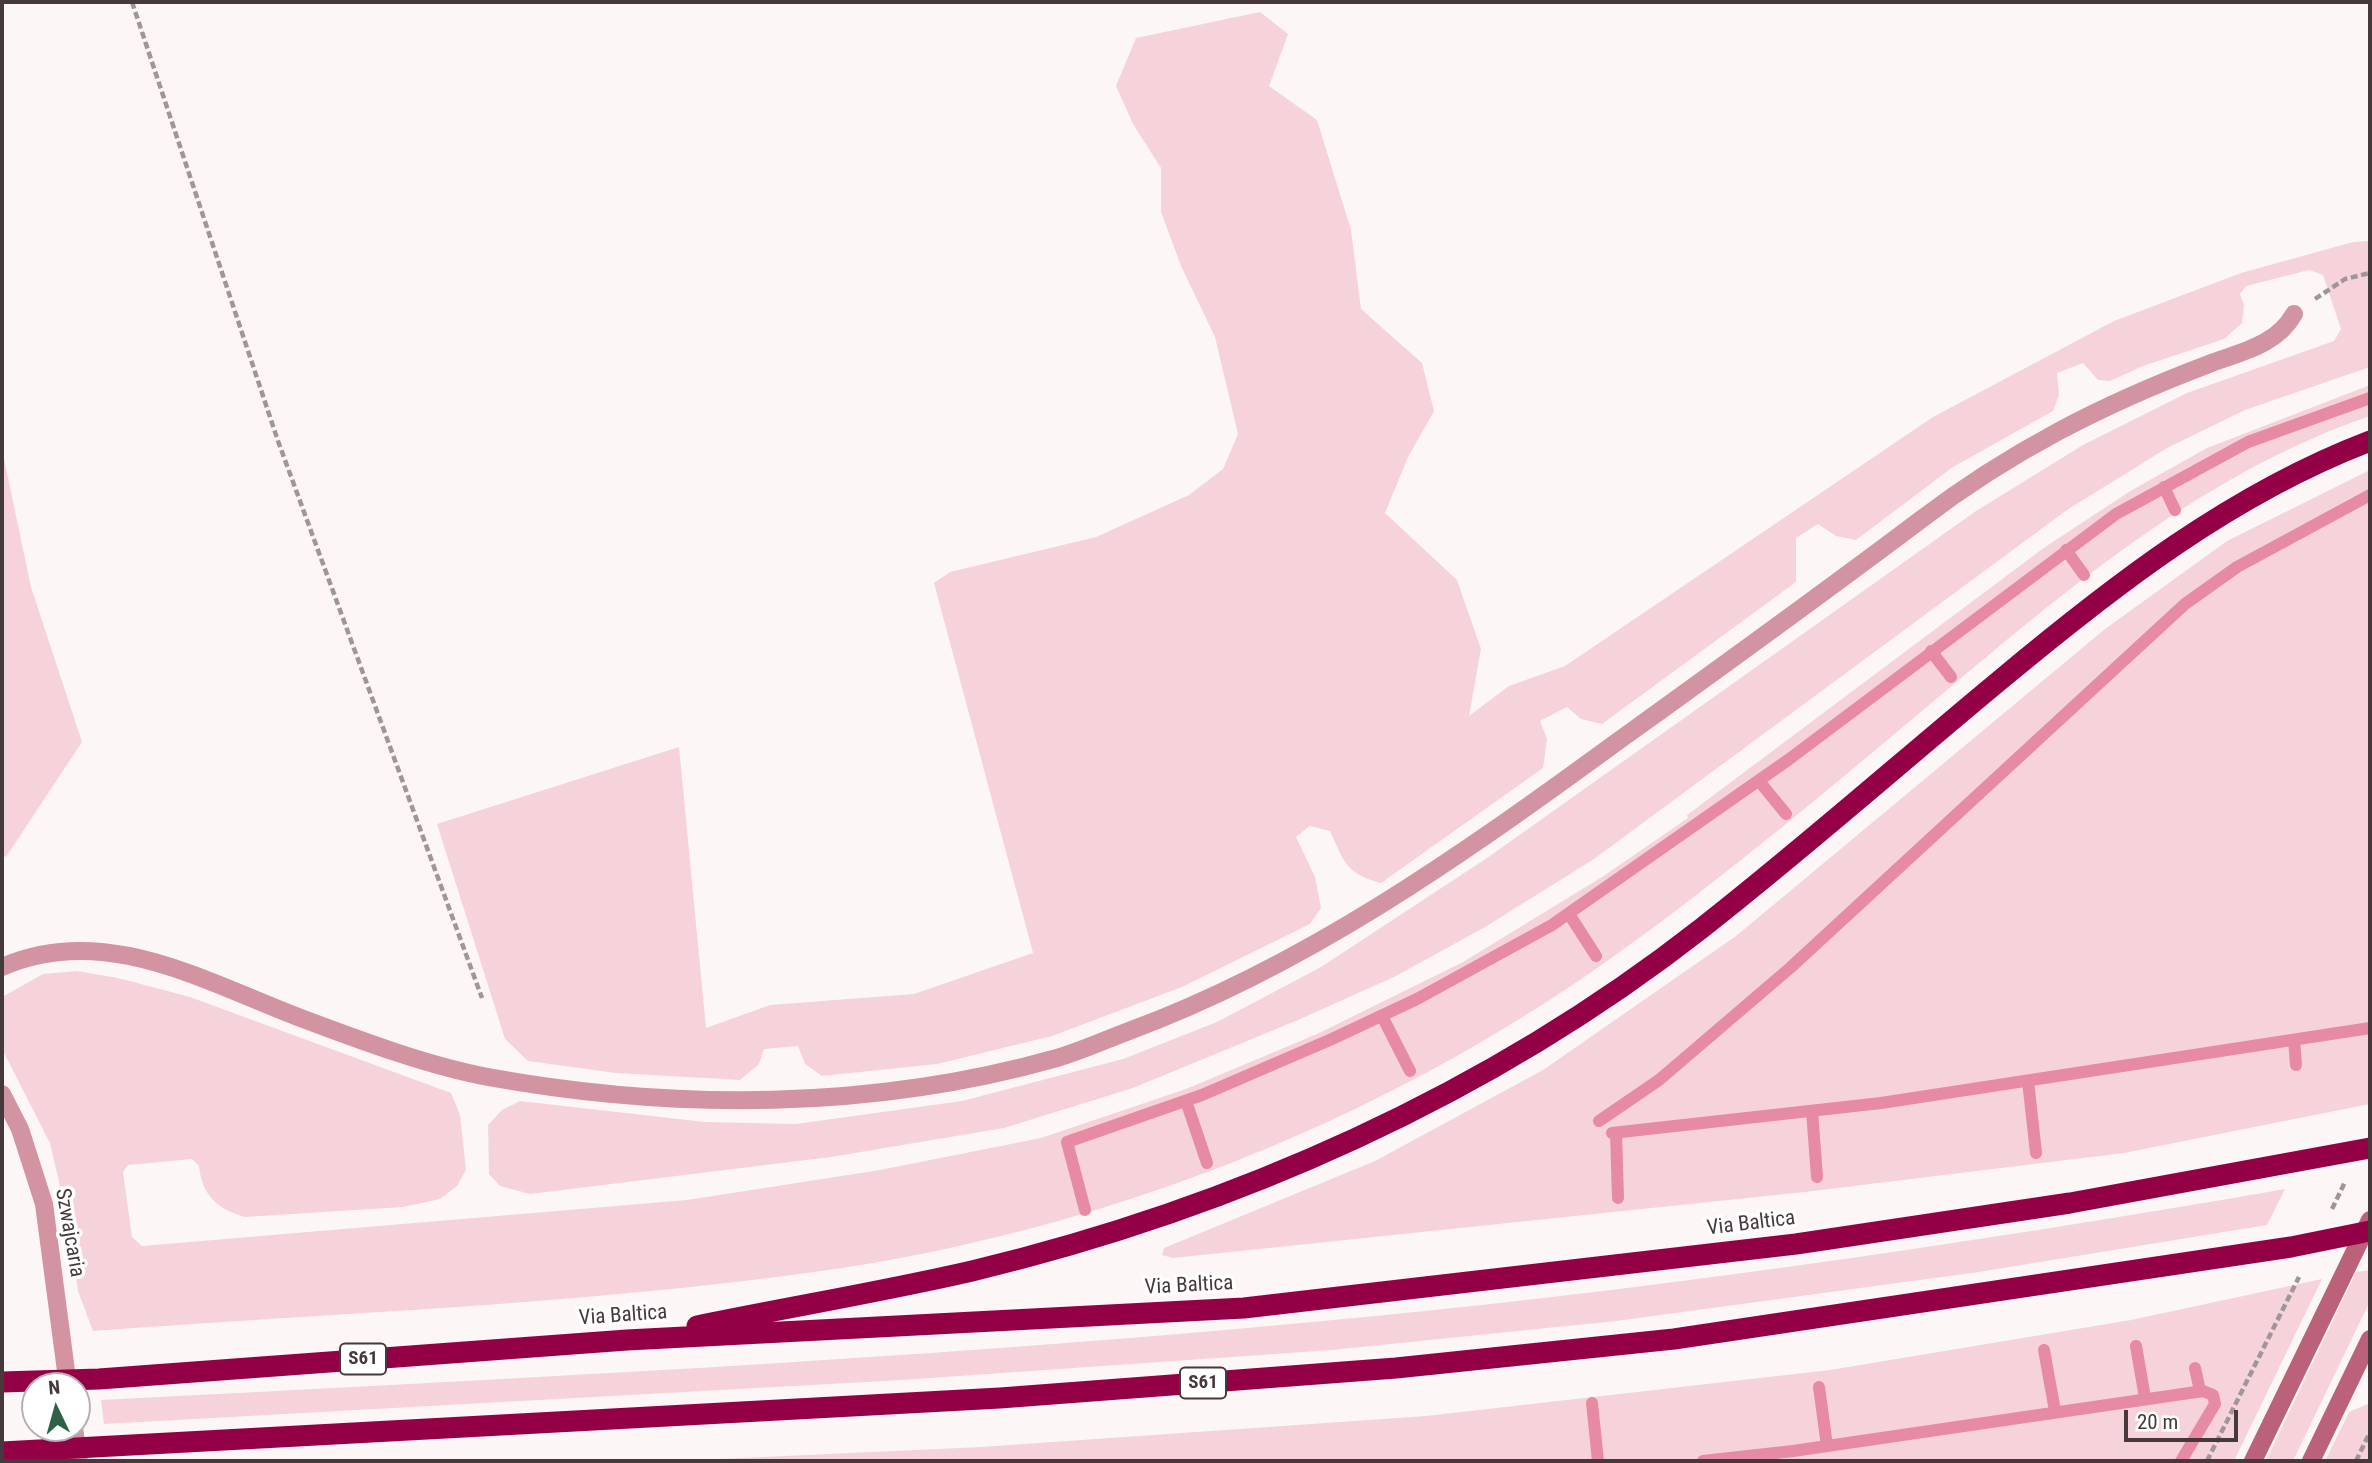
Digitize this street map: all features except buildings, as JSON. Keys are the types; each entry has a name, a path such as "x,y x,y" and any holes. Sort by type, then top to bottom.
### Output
{"highway":[{"path":"627,1340 972,1271 1099,1236 1230,1190 1358,1139 1485,1072 1596,1005 1701,929 2088,606 2179,542 2302,468 2370,441"},
{"name":"Via Baltica","path":"2,1382 99,1379 627,1340 1258,1307 1796,1244 2070,1203 2370,1148"},
{"name":"S61","path":"2,1452 987,1399 1396,1368 1674,1339 2291,1247 2370,1231"}],"main road":[{"path":"2253,1461 2370,1220"},
{"path":"2311,1461 2370,1339"}],"street":[{"path":"2,967 37,954 81,948 135,956 365,1040 481,1076 581,1091 662,1098 763,1101 839,1096 944,1083 1059,1057 1181,1012 1272,969 1400,893 1589,762 1963,487 2073,421 2157,384 2262,345 2284,332 2294,314"},
{"name":"Szwajcaria","path":"2,1094 20,1129 44,1204 66,1372"},
{"path":"76,1442 79,1461"}],"path":[{"path":"132,2 278,441 482,998"},
{"path":"2294,314 2344,279 2370,273"},
{"path":"2330,1214 2347,1179"},
{"path":"2207,1461 2301,1274"},
{"path":"2356,1461 2370,1432"}],"shaded area":[{"path":"1260,12 1288,34 1269,86 1317,120 1351,230 1361,309 1422,363 1434,411 1408,457 1385,513 1457,580 1481,649 1469,716 1509,686 1565,666 1933,417 2114,321 2241,273 2353,242 2370,241 2370,367 2245,410 2167,448 2067,510 1594,859 1485,927 1396,976 1298,1020 1133,1088 1004,1128 831,1157 530,1194 500,1186 489,1174 488,1125 502,1110 520,1101 705,1122 796,1124 962,1101 1123,1059 1217,1022 1321,967 1487,858 1976,511 2083,445 2187,393 2334,341 2341,329 2323,275 2309,270 2246,286 2240,294 2244,305 2242,323 2224,339 2143,366 2110,381 2098,380 2083,363 2057,373 2059,395 2053,411 1953,467 1856,540 1836,536 1818,524 1796,538 1796,582 1602,724 1581,719 1567,707 1540,721 1547,739 1543,768 1381,883 1353,871 1339,851 1330,831 1310,826 1296,837 1315,877 1321,908 1310,924 1182,987 1052,1036 937,1064 822,1076 805,1064 798,1046 764,1049 759,1064 740,1080 616,1073 528,1061 505,1039 437,824 679,747 706,1028 770,1005 914,994 1033,953 934,583 950,572 1096,537 1189,495 1223,469 1238,434 1215,337 1181,266 1161,212 1161,168 1133,124 1116,86 1136,38"},
{"path":"2370,385 2370,416 2310,439 2253,467 2146,533 2045,609 1739,862 1610,959 1520,1019 1427,1072 1330,1121 1231,1163 1129,1200 1025,1230 920,1254 814,1272 634,1293 93,1331 78,1291 68,1221 50,1143 2,1049 2,997 43,974 77,971 118,978 190,997 451,1093 460,1115 466,1170 457,1186 440,1199 403,1207 245,1217 227,1210 213,1200 204,1186 199,1166 192,1159 128,1165 123,1172 132,1237 142,1246 687,1200 880,1170 1041,1138 1186,1089 1317,1034 1463,962 1602,877 1688,818 1687,815 2045,547 2132,490 2207,448"},
{"path":"2,449 31,587 82,742 6,857 2,855"},
{"path":"2370,470 2370,1104 2124,1153 1805,1192 1173,1258 1162,1255 1164,1248 1375,1161 1543,1070 1736,936 2105,629 2227,541"},
{"path":"2285,1189 2267,1225 1979,1272 1616,1321 1332,1350 902,1380 104,1424 101,1400 858,1358 1312,1322 1678,1282 1921,1248"},
{"path":"2370,1270 2370,1301 2293,1461 2266,1461 2356,1272"},
{"path":"2322,1279 2234,1461 675,1461 981,1447 1426,1416 1830,1370 2131,1320"},
{"path":"2370,1403 2370,1461 2325,1461 2349,1412"}],"waterway":[{"path":"1085,1210 1067,1142 1202,1095 1332,1039 1417,999 1552,925 1788,760 2116,514 2248,442 2370,398"},
{"path":"2164,487 2175,510"},
{"path":"1599,1121 1659,1080 1790,968 2185,604 2237,567 2370,495"},
{"path":"2066,550 2084,575"},
{"path":"1931,651 1951,677"},
{"path":"1759,781 1786,814"},
{"path":"1569,914 1596,956"},
{"path":"1382,1016 1410,1071"},
{"path":"1612,1133 1881,1103 2370,1028"},
{"path":"2294,1040 2296,1065"},
{"path":"2028,1081 2036,1153"},
{"path":"1186,1101 1207,1163"},
{"path":"1812,1111 1817,1177"},
{"path":"1616,1133 1618,1198"},
{"path":"2136,1346 2145,1398"},
{"path":"2044,1350 2055,1411"},
{"path":"2195,1368 2200,1391"},
{"path":"1819,1387 1827,1446"},
{"path":"1703,1461 1793,1451 2203,1391 2213,1395 2215,1404 2181,1461"},
{"path":"1592,1403 1598,1461"}]}
